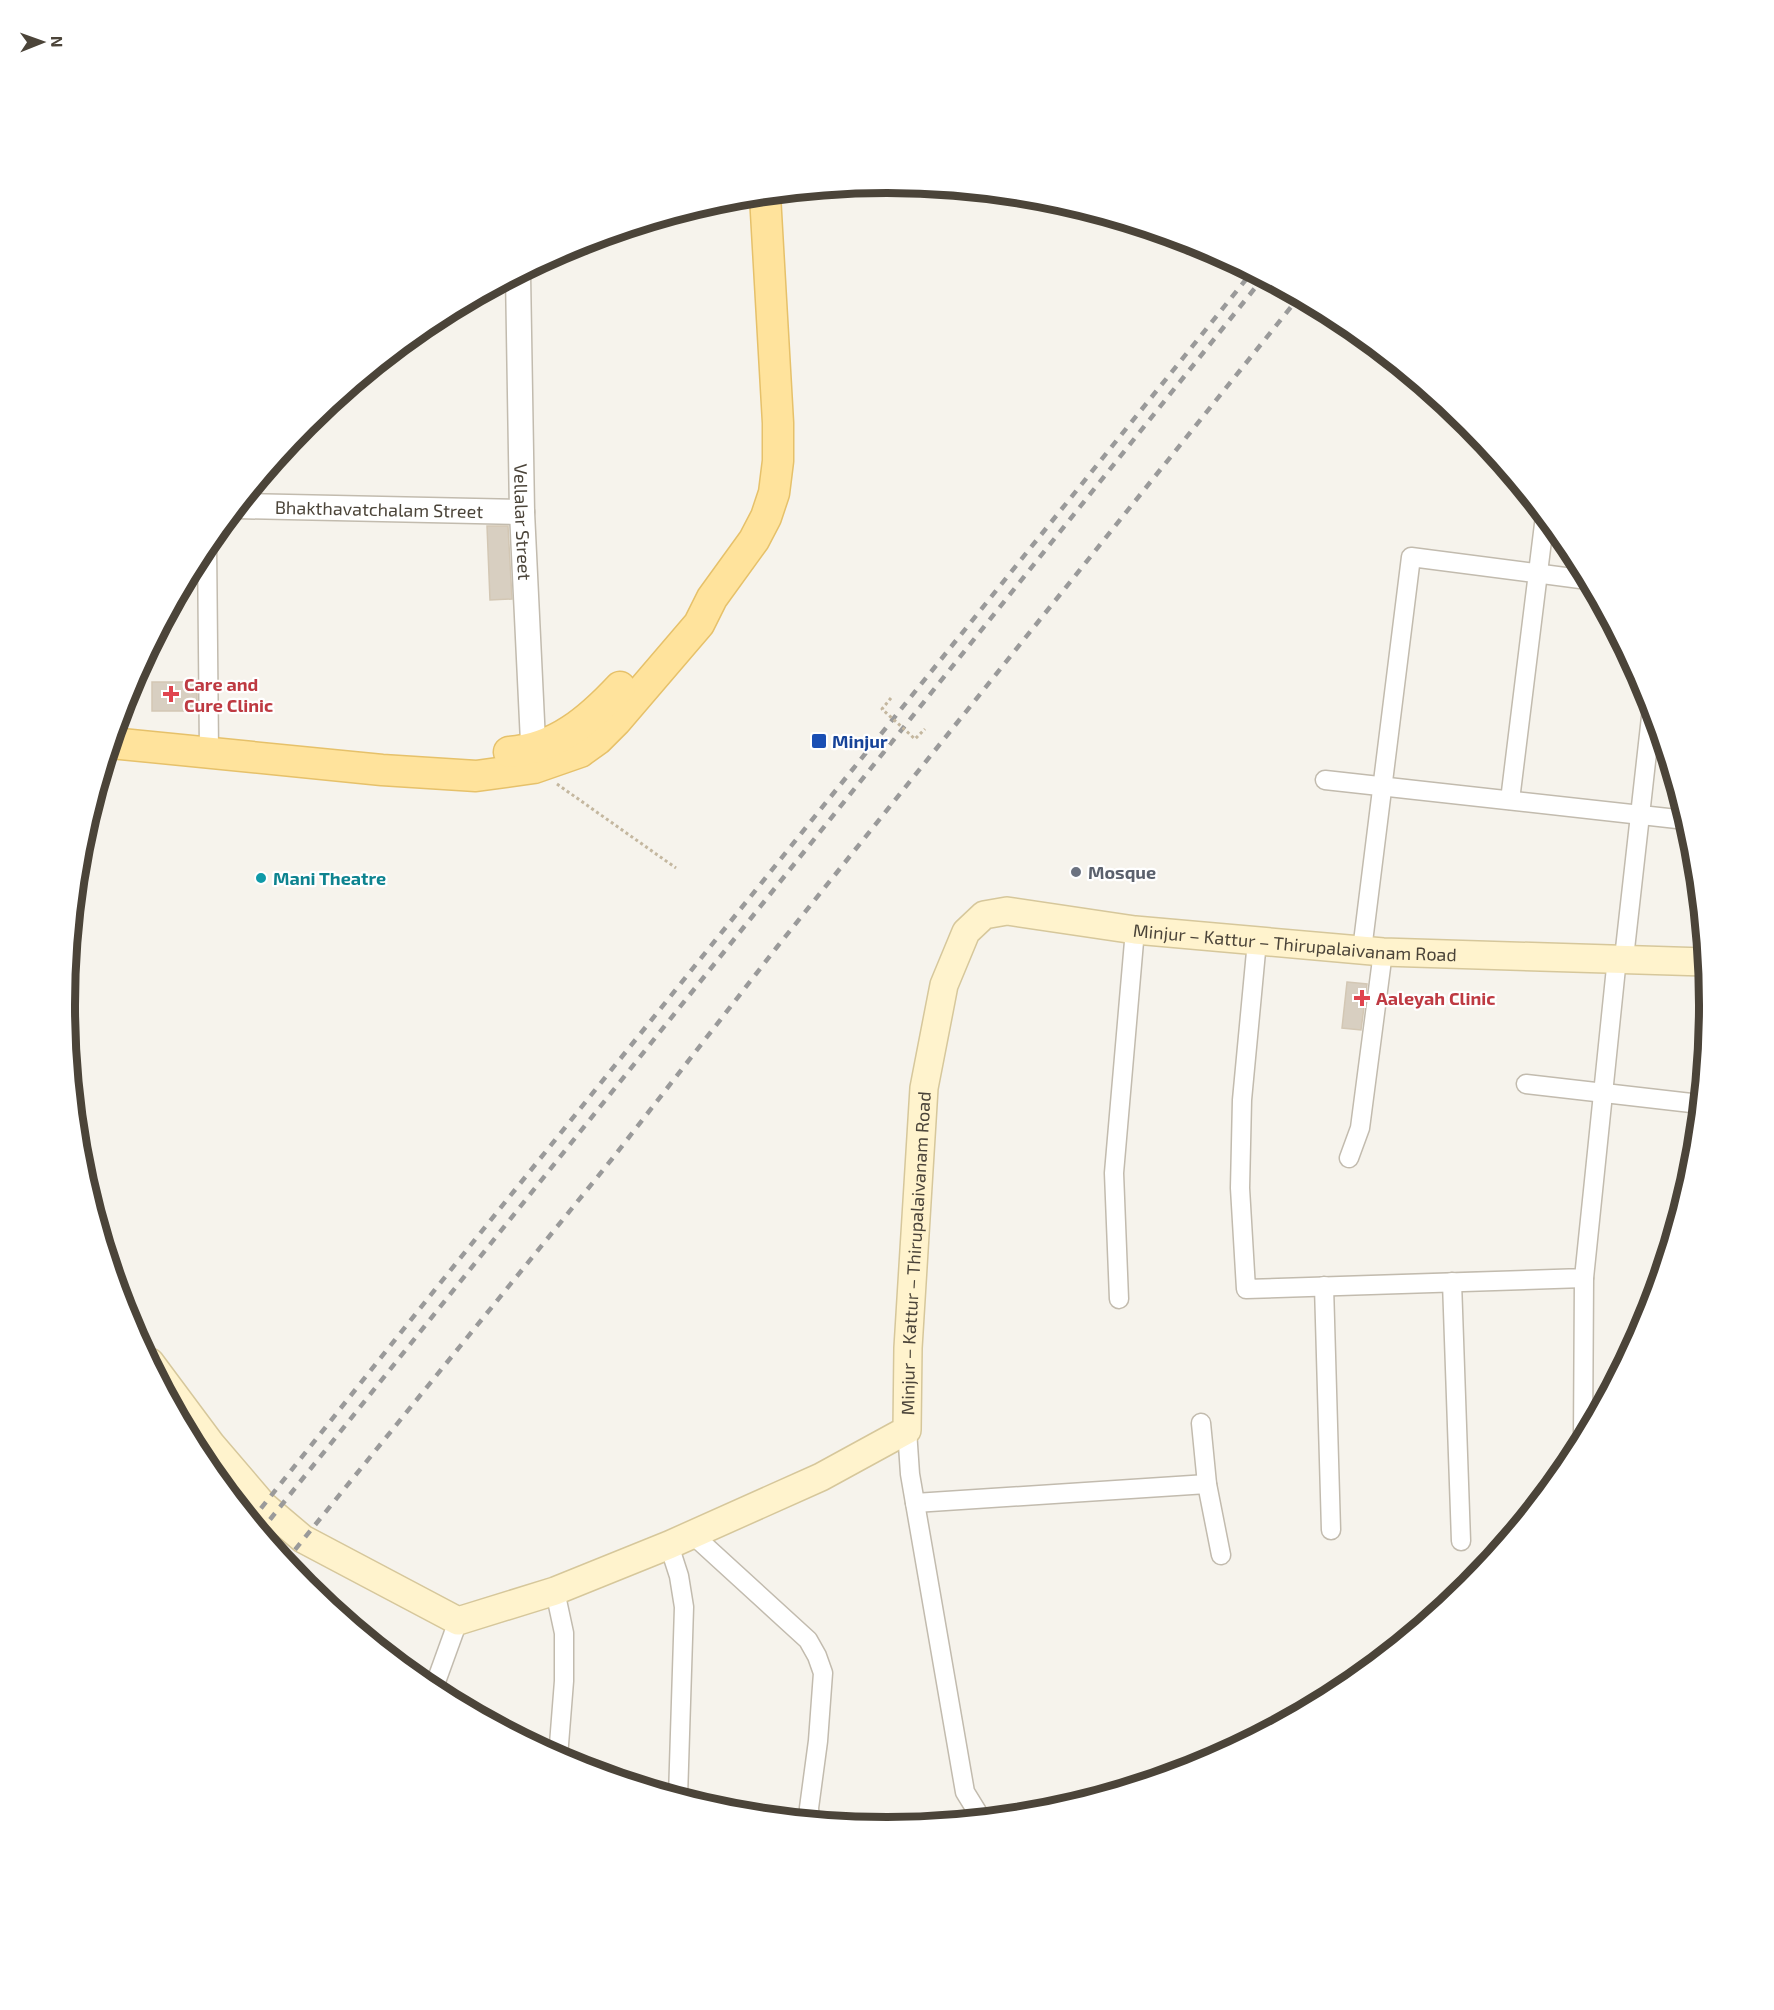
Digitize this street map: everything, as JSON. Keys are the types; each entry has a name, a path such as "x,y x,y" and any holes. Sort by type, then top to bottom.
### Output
{"main road":[{"path":"125,725 209,742 382,770 476,776 534,758 580,752 598,739 699,624 712,598 754,540 766,517 774,493 778,460 778,423 765,203"},
{"path":"118,743 209,742"},
{"name":"Minjur – Kattur – Thirupalaivanam Road","path":"458,1621 555,1591 681,1540 821,1477 907,1430 908,1348 924,1088 944,985 966,932 984,915 1007,911 1135,930 1373,951 1697,962"},
{"path":"178,1399 211,1444 264,1506 303,1539 334,1558 458,1621"}],"street":[{"name":"Vellalar Street","path":"518,282 522,512 534,758"},
{"name":"Bhakthavatchalam Street","path":"247,506 522,512"},
{"path":"1510,800 1543,528"},
{"path":"1349,1158 1360,1128 1382,786 1411,557 1577,579"},
{"path":"207,562 209,742"},
{"path":"1583,1422 1584,1278 1603,1093 1650,728"},
{"path":"1325,780 1676,819"},
{"path":"1119,1299 1114,1173 1135,930"},
{"path":"1257,941 1242,1100 1240,1188 1246,1289 1584,1278"},
{"path":"1526,1084 1693,1103"},
{"path":"1452,1282 1461,1541"},
{"path":"1324,1286 1331,1530"},
{"path":"1201,1423 1207,1484 1221,1555"},
{"path":"907,1430 910,1474 965,1792 977,1812"},
{"path":"915,1503 1207,1484"},
{"path":"678,1789 684,1607 679,1576 681,1540"},
{"path":"681,1540 808,1640 817,1656 823,1673 822,1699 809,1813"},
{"path":"555,1591 564,1633 564,1681 559,1747"},
{"path":"437,1680 458,1621"}],"path":[{"path":"891,698 882,709 915,739 925,729"},
{"path":"534,758 676,868"}],"building":[{"path":"487,526 508,526 512,599 490,600"},
{"path":"152,682 197,682 197,711 152,711"},
{"path":"1347,982 1367,984 1361,1030 1342,1028"}],"railway":[{"path":"256,1515 1247,278"},
{"path":"265,1526 1258,284"},
{"path":"291,1555 612,1159 777,947 1294,303"}],"place":[{"name":"Care and Cure Clinic","path":"171,694"},
{"name":"Minjur","path":"819,741"},
{"name":"Mosque","path":"1076,872"},
{"name":"Mani Theatre","path":"261,878"},
{"name":"Aaleyah Clinic","path":"1362,998"}]}
